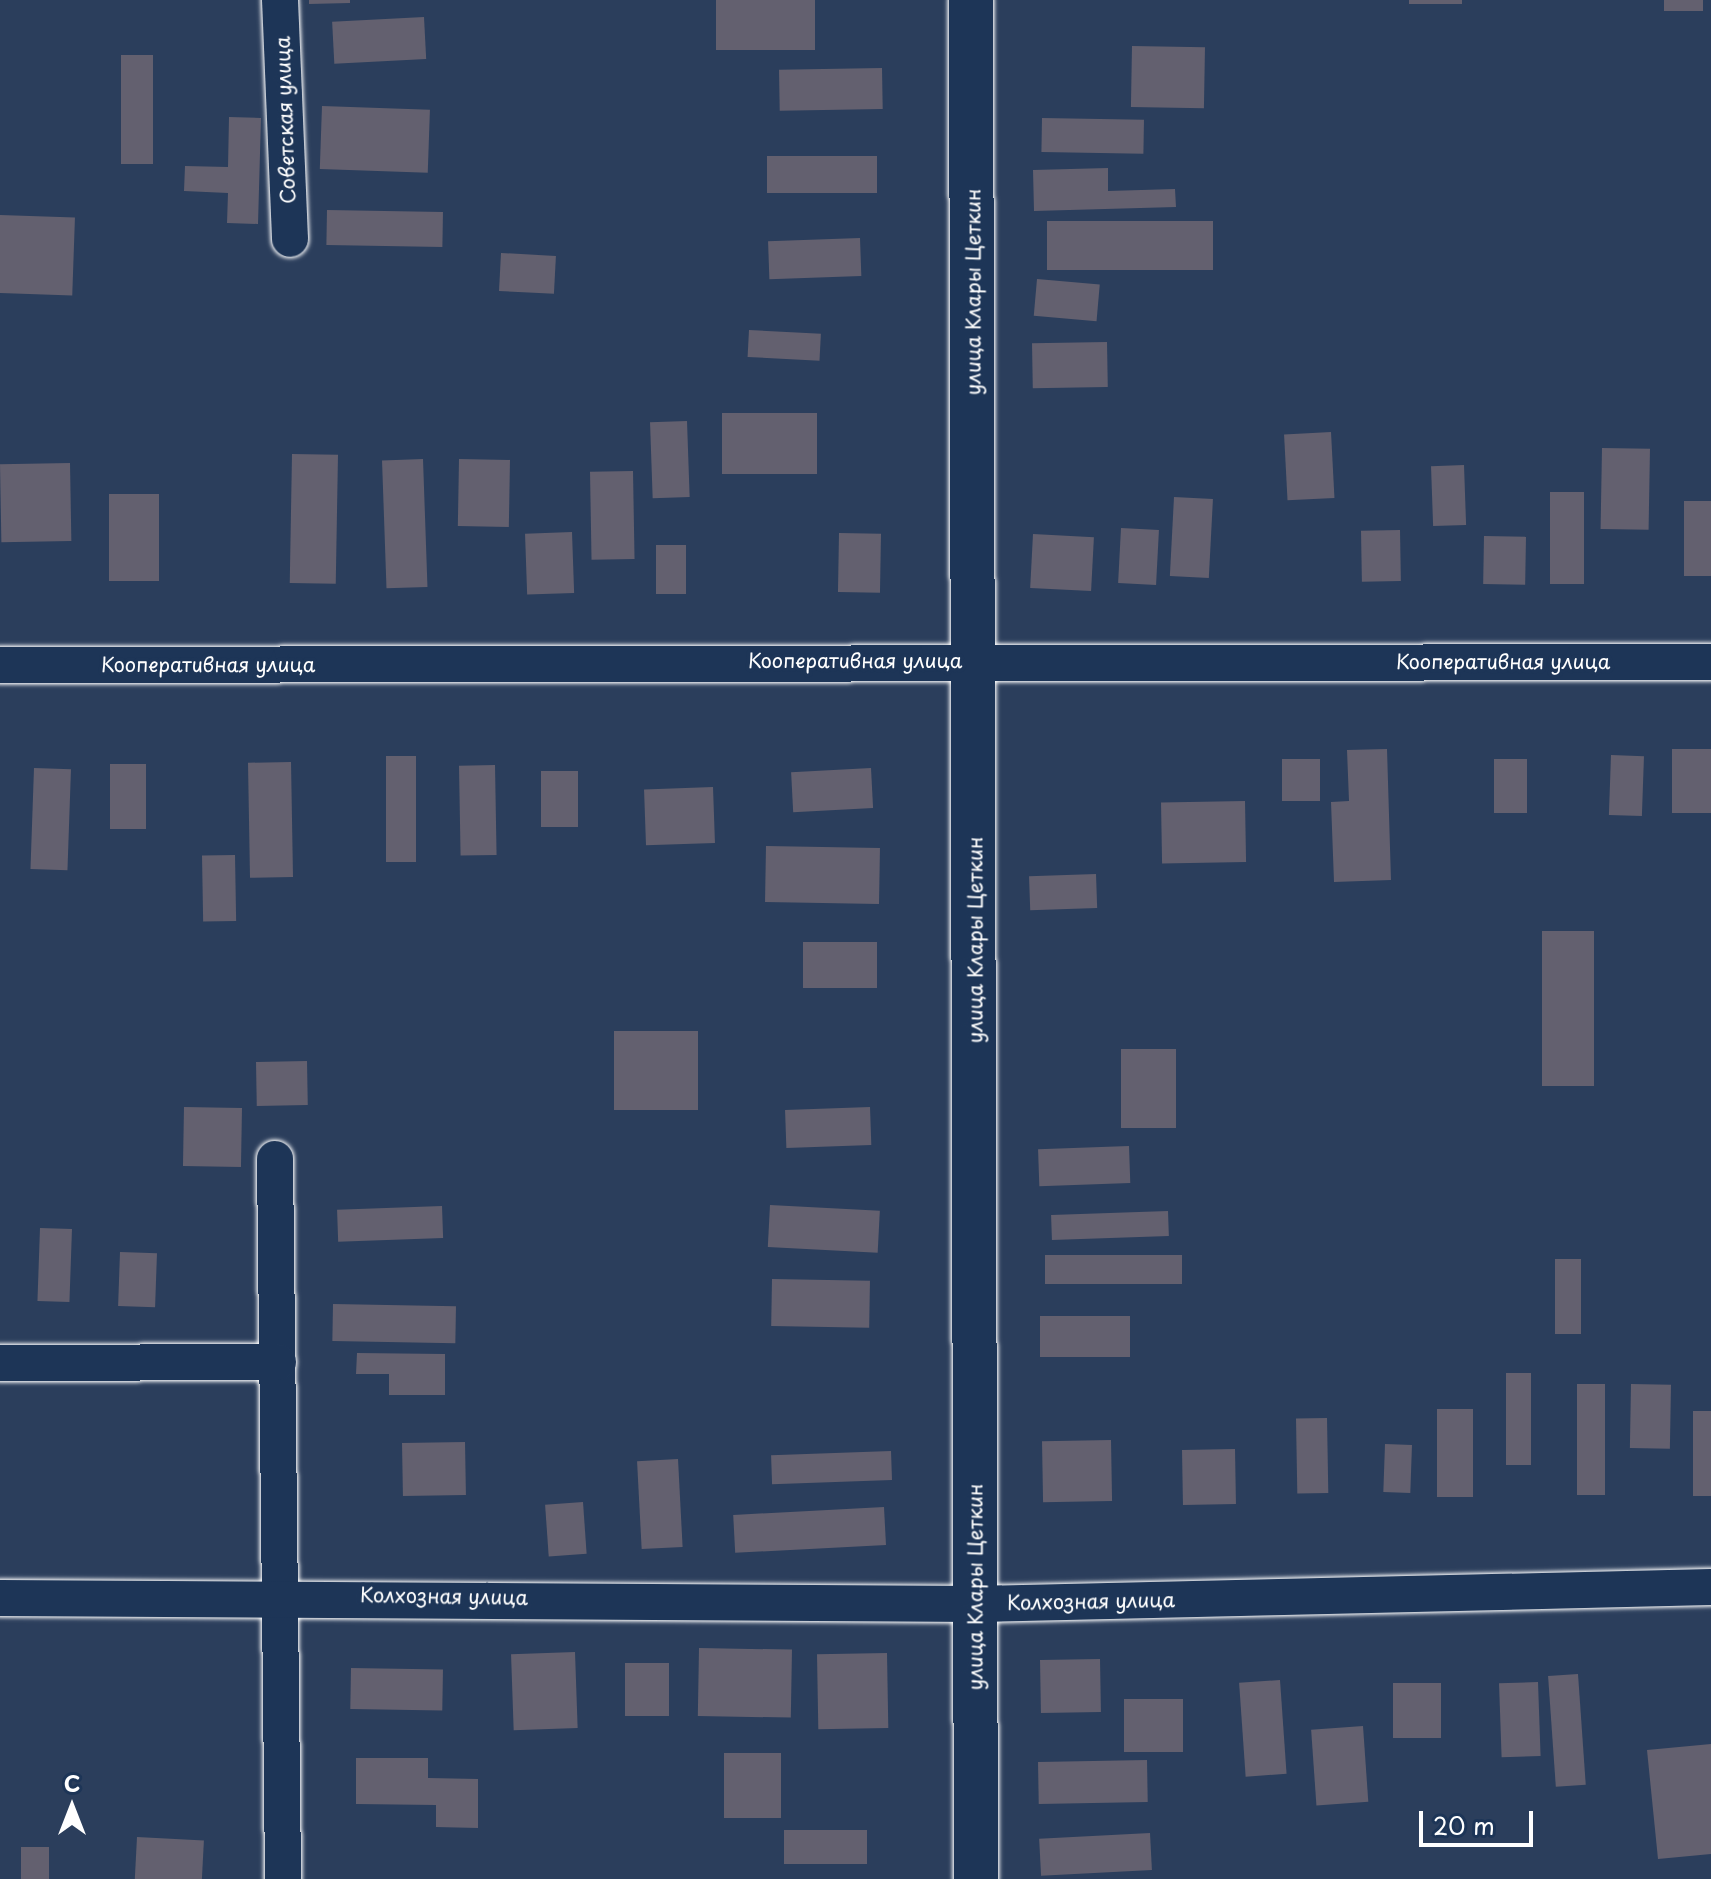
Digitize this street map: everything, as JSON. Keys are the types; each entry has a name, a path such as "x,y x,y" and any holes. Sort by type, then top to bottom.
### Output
{"main road":[{"name":"улица Клары Цеткин","path":"971,0 976,1879"}],"street":[{"name":"Советская улица","path":"280,0 290,239"},
{"name":"Кооперативная улица","path":"0,665 975,659 1711,662"},
{"path":"275,1159 283,1879"},
{"path":"0,1363 278,1362"},
{"name":"Колхозная улица","path":"0,1598 280,1594 976,1604 1711,1587"}],"building":[{"path":"309,0 350,0 350,3 309,4"},
{"path":"716,0 815,0 815,50 716,50"},
{"path":"1409,0 1462,0 1462,4 1409,4"},
{"path":"1664,0 1703,0 1703,11 1664,11"},
{"path":"424,17 426,59 334,64 332,22"},
{"path":"1132,46 1205,47 1204,108 1131,107"},
{"path":"121,55 153,55 153,164 121,164"},
{"path":"882,68 883,109 780,111 779,70"},
{"path":"322,106 430,110 428,173 320,169"},
{"path":"229,117 261,118 258,224 227,223 228,193 184,191 185,166 228,167"},
{"path":"1042,118 1144,120 1143,154 1041,152"},
{"path":"767,156 877,156 877,193 767,193"},
{"path":"1108,168 1108,191 1175,189 1176,207 1034,211 1033,170"},
{"path":"327,210 443,212 442,247 326,245"},
{"path":"0,215 75,218 72,296 0,293"},
{"path":"1047,221 1213,221 1213,270 1047,270"},
{"path":"860,238 861,276 769,279 768,241"},
{"path":"501,253 556,256 554,294 499,291"},
{"path":"1037,279 1100,284 1097,321 1034,316"},
{"path":"749,330 821,334 819,361 748,357"},
{"path":"1107,342 1108,387 1033,388 1032,343"},
{"path":"722,413 817,413 817,474 722,474"},
{"path":"687,421 690,497 653,498 650,422"},
{"path":"1331,432 1334,498 1288,500 1284,434"},
{"path":"1602,448 1650,449 1649,530 1601,529"},
{"path":"292,454 338,455 336,584 290,583"},
{"path":"423,459 427,587 386,588 382,460"},
{"path":"459,459 510,460 509,527 458,526"},
{"path":"70,463 71,541 1,542 0,464"},
{"path":"1464,465 1466,525 1433,526 1431,466"},
{"path":"633,471 635,559 592,560 590,472"},
{"path":"1550,492 1584,492 1584,584 1550,584"},
{"path":"109,494 159,494 159,581 109,581"},
{"path":"1174,497 1213,499 1209,578 1170,576"},
{"path":"1684,501 1711,501 1711,576 1684,576"},
{"path":"1121,528 1159,530 1156,585 1118,583"},
{"path":"1400,530 1401,581 1362,582 1361,531"},
{"path":"572,532 574,593 527,595 525,534"},
{"path":"839,533 881,534 880,593 838,592"},
{"path":"1033,534 1094,537 1091,591 1030,588"},
{"path":"1484,536 1526,537 1525,585 1483,584"},
{"path":"656,545 686,545 686,594 656,594"},
{"path":"1387,749 1391,880 1334,882 1331,802 1349,801 1347,750"},
{"path":"1672,749 1711,749 1711,813 1672,813"},
{"path":"1611,755 1644,756 1642,816 1609,815"},
{"path":"386,756 416,756 416,862 386,862"},
{"path":"1282,759 1320,759 1320,801 1282,801"},
{"path":"1494,759 1527,759 1527,813 1494,813"},
{"path":"291,762 293,877 250,878 248,763"},
{"path":"110,764 146,764 146,829 110,829"},
{"path":"495,765 497,855 461,856 459,766"},
{"path":"34,768 71,769 67,870 30,869"},
{"path":"871,768 873,808 793,812 791,772"},
{"path":"541,771 578,771 578,827 541,827"},
{"path":"713,787 715,843 646,845 644,789"},
{"path":"1245,801 1246,862 1162,863 1161,802"},
{"path":"766,846 880,848 879,904 765,902"},
{"path":"235,855 236,921 203,922 202,856"},
{"path":"1096,874 1097,908 1030,910 1029,876"},
{"path":"1542,931 1594,931 1594,1086 1542,1086"},
{"path":"803,942 877,942 877,988 803,988"},
{"path":"614,1031 698,1031 698,1110 614,1110"},
{"path":"1121,1049 1176,1049 1176,1128 1121,1128"},
{"path":"307,1061 308,1105 257,1106 256,1062"},
{"path":"184,1107 242,1108 241,1167 183,1166"},
{"path":"870,1107 871,1145 786,1148 785,1110"},
{"path":"1129,1146 1130,1183 1039,1186 1038,1149"},
{"path":"770,1205 880,1211 878,1253 768,1247"},
{"path":"442,1206 443,1238 338,1242 337,1210"},
{"path":"1168,1211 1169,1236 1052,1240 1051,1215"},
{"path":"40,1228 72,1229 69,1302 37,1301"},
{"path":"120,1252 157,1253 155,1307 118,1306"},
{"path":"1045,1255 1182,1255 1182,1284 1045,1284"},
{"path":"1555,1259 1581,1259 1581,1334 1555,1334"},
{"path":"772,1279 870,1281 869,1328 771,1326"},
{"path":"333,1304 456,1306 455,1343 332,1341"},
{"path":"1040,1316 1130,1316 1130,1357 1040,1357"},
{"path":"357,1353 445,1354 445,1395 389,1395 389,1374 356,1374"},
{"path":"1506,1373 1531,1373 1531,1465 1506,1465"},
{"path":"1577,1384 1605,1384 1605,1495 1577,1495"},
{"path":"1631,1384 1671,1385 1670,1449 1630,1448"},
{"path":"1437,1409 1473,1409 1473,1497 1437,1497"},
{"path":"1693,1411 1711,1411 1711,1496 1693,1496"},
{"path":"1327,1418 1328,1493 1297,1494 1296,1419"},
{"path":"1111,1440 1112,1501 1043,1502 1042,1441"},
{"path":"465,1442 466,1495 403,1496 402,1443"},
{"path":"1385,1444 1412,1445 1410,1493 1383,1492"},
{"path":"1235,1449 1236,1504 1183,1505 1182,1450"},
{"path":"891,1451 892,1480 772,1484 771,1455"},
{"path":"678,1459 683,1547 642,1549 637,1461"},
{"path":"583,1502 587,1554 549,1557 545,1505"},
{"path":"884,1507 886,1545 735,1553 733,1515"},
{"path":"699,1648 792,1650 791,1718 698,1716"},
{"path":"575,1652 578,1728 514,1730 511,1654"},
{"path":"887,1653 888,1728 818,1729 817,1654"},
{"path":"1100,1659 1101,1712 1041,1713 1040,1660"},
{"path":"625,1663 669,1663 669,1716 625,1716"},
{"path":"351,1668 443,1670 442,1711 350,1709"},
{"path":"1578,1674 1586,1785 1556,1787 1548,1676"},
{"path":"1280,1680 1287,1774 1246,1777 1239,1683"},
{"path":"1538,1682 1541,1756 1502,1757 1499,1683"},
{"path":"1393,1683 1441,1683 1441,1738 1393,1738"},
{"path":"1124,1699 1183,1699 1183,1752 1124,1752"},
{"path":"1363,1726 1368,1802 1316,1805 1311,1730"},
{"path":"1711,1744 1711,1854 1658,1859 1647,1750"},
{"path":"724,1753 781,1753 781,1818 724,1818"},
{"path":"356,1758 428,1758 428,1778 478,1779 478,1828 436,1827 436,1805 356,1804"},
{"path":"1147,1760 1148,1802 1039,1804 1038,1762"},
{"path":"784,1830 867,1830 867,1864 784,1864"},
{"path":"1150,1833 1152,1870 1041,1876 1039,1839"},
{"path":"137,1837 204,1841 202,1879 135,1879"},
{"path":"21,1847 49,1847 49,1879 21,1879"}]}
